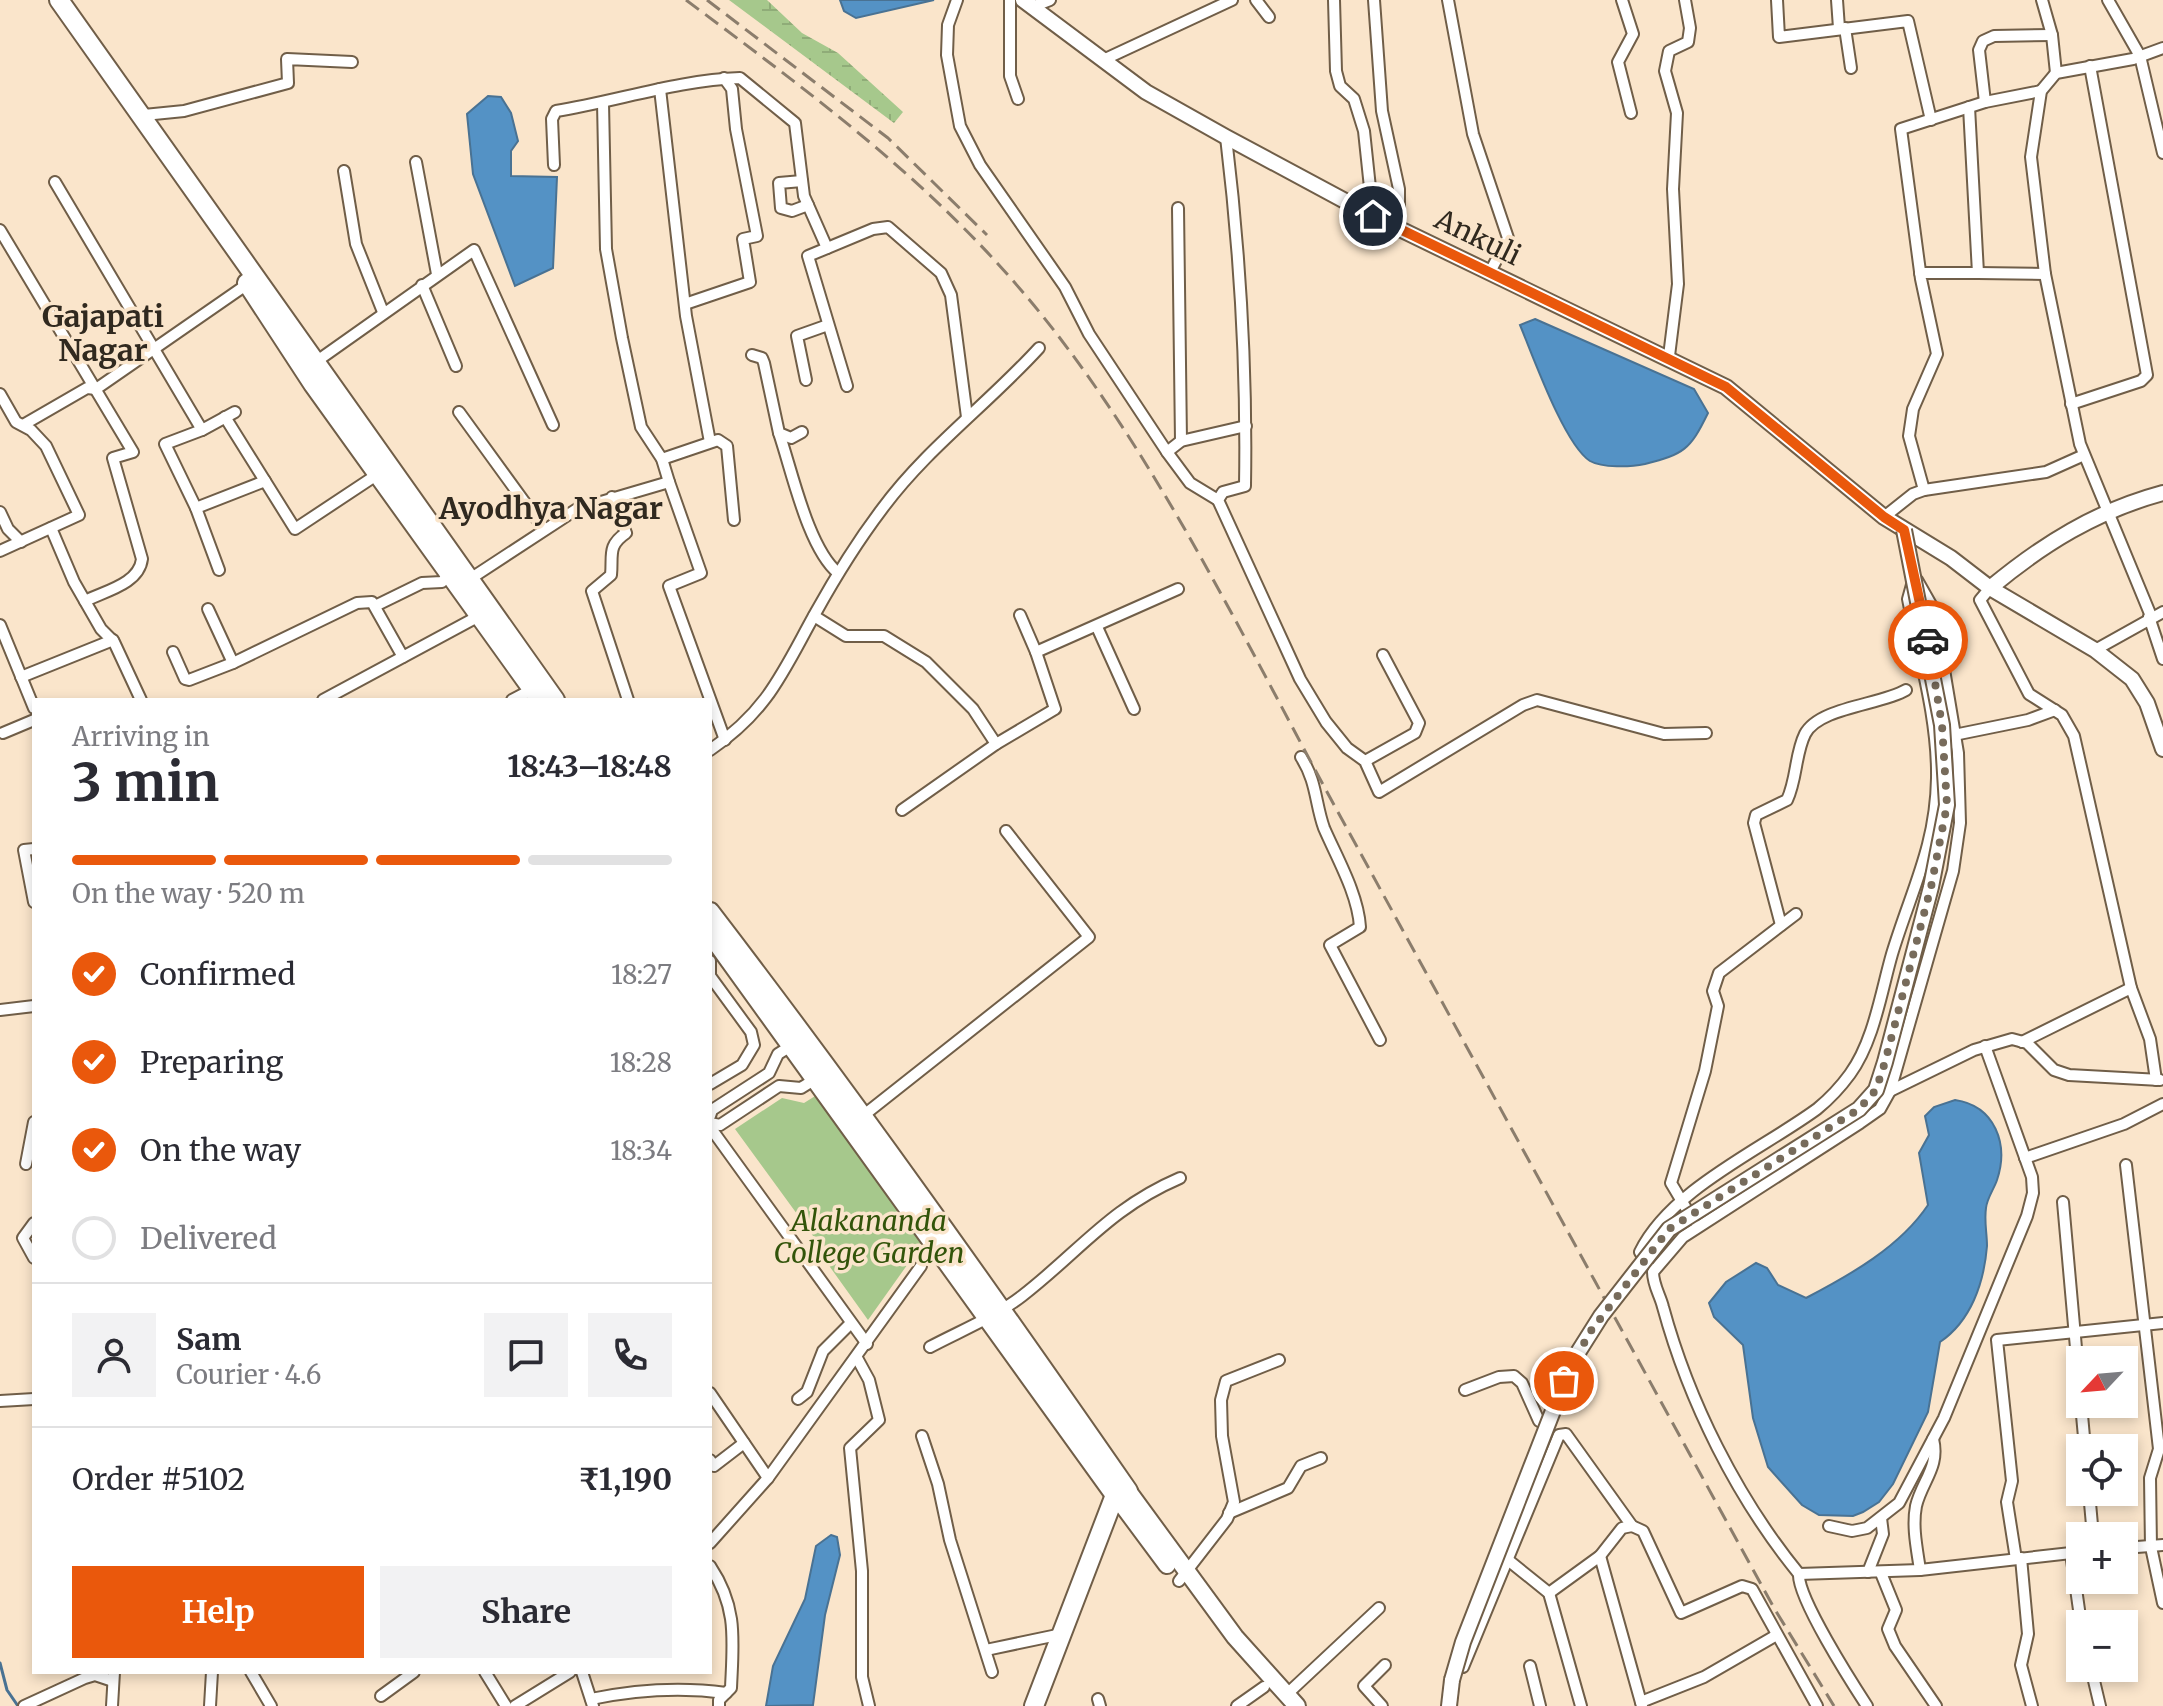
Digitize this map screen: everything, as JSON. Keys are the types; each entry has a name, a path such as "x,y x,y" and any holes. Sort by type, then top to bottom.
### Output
{"highway":[{"path":"45,0 144,115 378,474 479,616 538,691"},
{"path":"59,0 253,281 317,361 470,579 538,691"},
{"path":"712,915 1121,1493 1034,1706"},
{"path":"712,935 799,1040"},
{"path":"824,1073 864,1115 941,1237"}],"main road":[{"name":"Ankuli","path":"1028,4 1146,92 1226,137 1373,216 1669,356 1726,387 1884,517 1951,558 1990,588 2095,650 2132,679 2147,703 2163,749"},
{"path":"1990,588 2037,549 2108,511 2163,493"},
{"path":"1452,1706 1452,1680 1463,1642 1568,1371 1601,1316 1669,1229 1859,1109 1876,1090 1911,968 1947,805 1942,725 1904,530"},
{"path":"1121,1493 1264,1687 1288,1702"},
{"path":"1182,1577 1288,1702"}],"street":[{"path":"957,0 948,25 947,55 960,126 980,165 1065,287 1089,334 1167,452 1190,483 1218,500 1315,707 1347,748 1365,761 1379,792 1523,705 1537,700 1664,734 1706,733"},
{"path":"1010,0 1010,76 1018,99"},
{"path":"1028,4 1050,0"},
{"path":"1103,60 1232,0"},
{"path":"1256,0 1269,17"},
{"path":"1334,0 1336,71 1340,86 1354,99 1364,131 1373,216"},
{"path":"1374,0 1382,111 1399,189 1399,228"},
{"path":"1448,0 1473,134 1508,238 1490,272"},
{"path":"1622,0 1633,34 1618,62 1631,113"},
{"path":"1669,356 1677,297 1673,189 1677,113 1665,71 1669,51 1688,42 1690,28 1685,0"},
{"path":"1777,0 1779,37 1908,21 1931,120"},
{"path":"1837,0 1851,68"},
{"path":"2042,0 2052,35 2056,73"},
{"path":"2108,0 2140,56 2163,153"},
{"path":"1985,102 1979,50 1983,41 1994,36 2052,35"},
{"path":"2163,48 2140,56 2056,73 2041,91 2031,157 2045,274 2084,455 2150,616 2163,659"},
{"path":"144,115 184,111 288,83 287,59 352,62"},
{"path":"2071,404 2141,381 2147,375 2090,66"},
{"path":"685,304 750,282 743,239 757,236 738,144 732,89 724,78"},
{"path":"554,165 552,119 556,111 660,89 740,78 795,123 808,205 827,248"},
{"path":"660,89 685,304 710,442"},
{"path":"1924,490 1909,436 1913,409 1937,354 1920,273 1901,129 1985,102 2041,91"},
{"path":"603,103 606,249 634,401 646,438 662,459 701,573 669,586 710,698"},
{"path":"1969,107 1978,273"},
{"path":"1218,500 1223,492 1245,486 1246,426 1236,221 1226,137"},
{"path":"416,162 437,274"},
{"path":"344,171 356,244 383,312"},
{"path":"802,181 779,183 781,208 792,211 808,205"},
{"path":"55,182 202,430"},
{"path":"1178,208 1181,441"},
{"path":"847,386 808,256 873,229 888,227 941,273 951,295 967,417"},
{"path":"0,230 88,382 96,389 133,452 113,458 142,559 134,578 85,601"},
{"path":"317,361 474,250 553,425"},
{"path":"1920,273 2045,274"},
{"path":"23,425 87,388 96,389 253,281"},
{"path":"422,285 456,366"},
{"path":"806,380 797,336 828,325"},
{"path":"712,749 725,740 776,687 838,573 881,509 921,461 1005,385 1039,348"},
{"path":"752,355 762,358 764,363 779,433 813,531 827,564 838,573"},
{"path":"0,394 16,422 46,446 79,515 0,551"},
{"path":"459,412 544,529"},
{"path":"219,570 196,508 165,444 230,415 295,529 378,474"},
{"path":"1167,452 1181,441 1246,426"},
{"path":"779,433 791,438 802,432"},
{"path":"662,459 718,440 727,446 734,520"},
{"path":"1884,517 1903,501 1924,490 2046,472 2084,455"},
{"path":"196,508 265,481"},
{"path":"470,579 577,509 669,482"},
{"path":"612,497 626,533 613,542 609,555 611,575 592,591 627,698"},
{"path":"0,512 8,529 21,542"},
{"path":"51,528 85,601 104,633 113,640 140,698"},
{"path":"375,606 422,583 442,582 449,574"},
{"path":"1653,1272 1683,1237 1880,1109 1890,1091 1953,871 1960,791 1934,610 1915,575"},
{"path":"1867,1706 1813,1611 1799,1581 1799,1574 1757,1518 1712,1436 1668,1331 1653,1272 1640,1252 1659,1221 1680,1202 1819,1108 1852,1072 1873,1021 1893,950 1923,871 1934,824 1937,776 1934,735 1908,599 1915,575"},
{"path":"1990,588 1980,600 2029,694 2055,710 2074,736 2131,988 2150,1039 2160,1080 2069,1075 2054,1070 2022,1042"},
{"path":"1036,652 1178,589"},
{"path":"173,652 185,679 233,663 357,603 372,602 403,657"},
{"path":"208,609 233,663"},
{"path":"2095,650 2127,635 2150,616 2163,612"},
{"path":"902,810 996,744 1055,709 1020,615"},
{"path":"327,698 479,616"},
{"path":"814,616 846,636 884,636 926,662 964,699 996,744"},
{"path":"0,625 32,703"},
{"path":"1097,627 1134,709"},
{"path":"21,677 113,640"},
{"path":"1365,761 1415,733 1419,723 1383,655"},
{"path":"1781,925 1754,823 1756,815 1787,800 1803,736 1810,726 1837,712 1893,698 1906,690"},
{"path":"518,698 538,691"},
{"path":"712,704 725,740"},
{"path":"1954,735 2028,720 2055,710"},
{"path":"3,733 32,721"},
{"path":"1301,757 1318,793 1323,826 1359,909 1360,927 1330,945 1380,1040"},
{"path":"864,1115 1089,937 1006,831"},
{"path":"32,849 24,850 32,892"},
{"path":"1699,1228 1671,1183 1705,1071 1718,1006 1713,991 1715,983 1719,973 1796,914"},
{"path":"712,978 751,1032 754,1045 742,1065 712,1083"},
{"path":"1890,1091 2001,1040 2022,1042 2131,988"},
{"path":"0,1010 32,1006"},
{"path":"712,1110 769,1073 778,1054 799,1040"},
{"path":"1829,1526 1852,1531 1867,1528 1899,1503 1933,1439 2027,1216 2032,1177 1985,1046"},
{"path":"712,1125 720,1125 779,1086 801,1088 824,1073"},
{"path":"2025,1158 2124,1124 2163,1104"},
{"path":"712,1128 867,1344"},
{"path":"26,1164 32,1132"},
{"path":"2126,1165 2159,1449 2150,1478 2151,1547 2163,1603"},
{"path":"930,1347 1022,1296 1128,1204 1180,1178"},
{"path":"2063,1202 2076,1346"},
{"path":"32,1226 23,1238 32,1254"},
{"path":"712,1541 768,1478 921,1266"},
{"path":"798,1399 807,1392 823,1351 851,1323"},
{"path":"2032,1706 2021,1665 2028,1634 2019,1558 2007,1502 2012,1481 1997,1340 2163,1323"},
{"path":"857,1358 869,1380 879,1420 850,1448 862,1571 862,1677 869,1706"},
{"path":"1182,1577 1234,1502 1222,1436 1221,1400 1226,1381 1279,1360"},
{"path":"1465,1390 1499,1377 1514,1376 1522,1383 1539,1421"},
{"path":"712,1396 768,1478"},
{"path":"0,1401 32,1399"},
{"path":"1452,1706 1466,1657 1559,1435 1566,1434 1632,1526 1643,1531 1681,1613 1742,1586 1752,1589 1775,1636 1817,1706"},
{"path":"922,1436 938,1484 950,1540 992,1672"},
{"path":"1920,1570 1914,1522 1917,1503 1937,1454 1933,1439"},
{"path":"712,1463 714,1466 744,1443"},
{"path":"1229,1513 1288,1488 1301,1466 1321,1458"},
{"path":"1868,1572 1883,1534 1881,1518"},
{"path":"1549,1593 1600,1556 1622,1528 1632,1526"},
{"path":"2138,1547 2163,1545"},
{"path":"1799,1574 1920,1570 2066,1553"},
{"path":"1600,1556 1641,1704 1704,1677 1775,1636"},
{"path":"1508,1560 1549,1593 1581,1706"},
{"path":"712,1570 731,1606 731,1688 719,1706"},
{"path":"1881,1573 1896,1610 1888,1629 1895,1646 1936,1706"},
{"path":"1288,1702 1379,1608"},
{"path":"986,1650 1062,1634"},
{"path":"1382,1706 1364,1686 1385,1665"},
{"path":"1530,1666 1540,1706"},
{"path":"210,1706 212,1674"},
{"path":"252,1674 271,1706"},
{"path":"381,1696 411,1674"},
{"path":"486,1674 506,1706"},
{"path":"515,1706 567,1674"},
{"path":"583,1674 592,1702 622,1693 701,1690 726,1693"},
{"path":"25,1706 95,1675 114,1676 112,1706"},
{"path":"2094,1682 2100,1706"},
{"path":"1237,1706 1264,1687"}],"green space":[{"path":"729,0 767,0 802,33 838,53 903,112 894,123"},
{"name":"Alakananda College Garden","path":"820,1093 927,1237 868,1320 830,1267 824,1251 735,1129 782,1098 804,1103"}],"water":[{"path":"840,0 934,0 856,18 844,11"},
{"path":"488,96 501,97 511,113 518,141 511,151 511,176 557,177 553,268 515,286 473,174 467,114"},
{"path":"1535,319 1694,389 1708,413 1690,443 1669,457 1645,464 1617,466 1590,461 1580,452 1560,419 1520,325"},
{"path":"1955,1100 1969,1104 1989,1118 2000,1140 2000,1166 1985,1218 1987,1246 1979,1287 1968,1312 1940,1342 1928,1412 1893,1484 1879,1502 1863,1512 1853,1516 1819,1515 1802,1505 1768,1467 1753,1418 1743,1345 1714,1317 1709,1303 1726,1282 1756,1263 1767,1268 1778,1285 1806,1298 1857,1270 1889,1247 1928,1205 1919,1153 1929,1135 1925,1116 1934,1107"},
{"path":"831,1535 837,1537 840,1555 825,1615 813,1705 766,1706 773,1666 805,1599 816,1546"}],"waterway":[{"path":"0,1663 7,1690 18,1706"}],"railway":[{"path":"686,0 862,136 944,209 1021,290 1110,409 1190,538 1774,1608 1834,1706"},
{"path":"707,0 888,138 987,235"}],"way so far":[{"path":"1564,1381 1590,1332 1669,1229 1859,1109 1876,1090 1911,968 1947,805 1942,725 1928,640"}],"district":[{"name":"Gajapati Nagar","path":"103,334"},
{"name":"Ayodhya Nagar","path":"551,509"}],"route":[{"path":"1373,216 1669,356 1726,387 1904,530 1928,640"}]}
